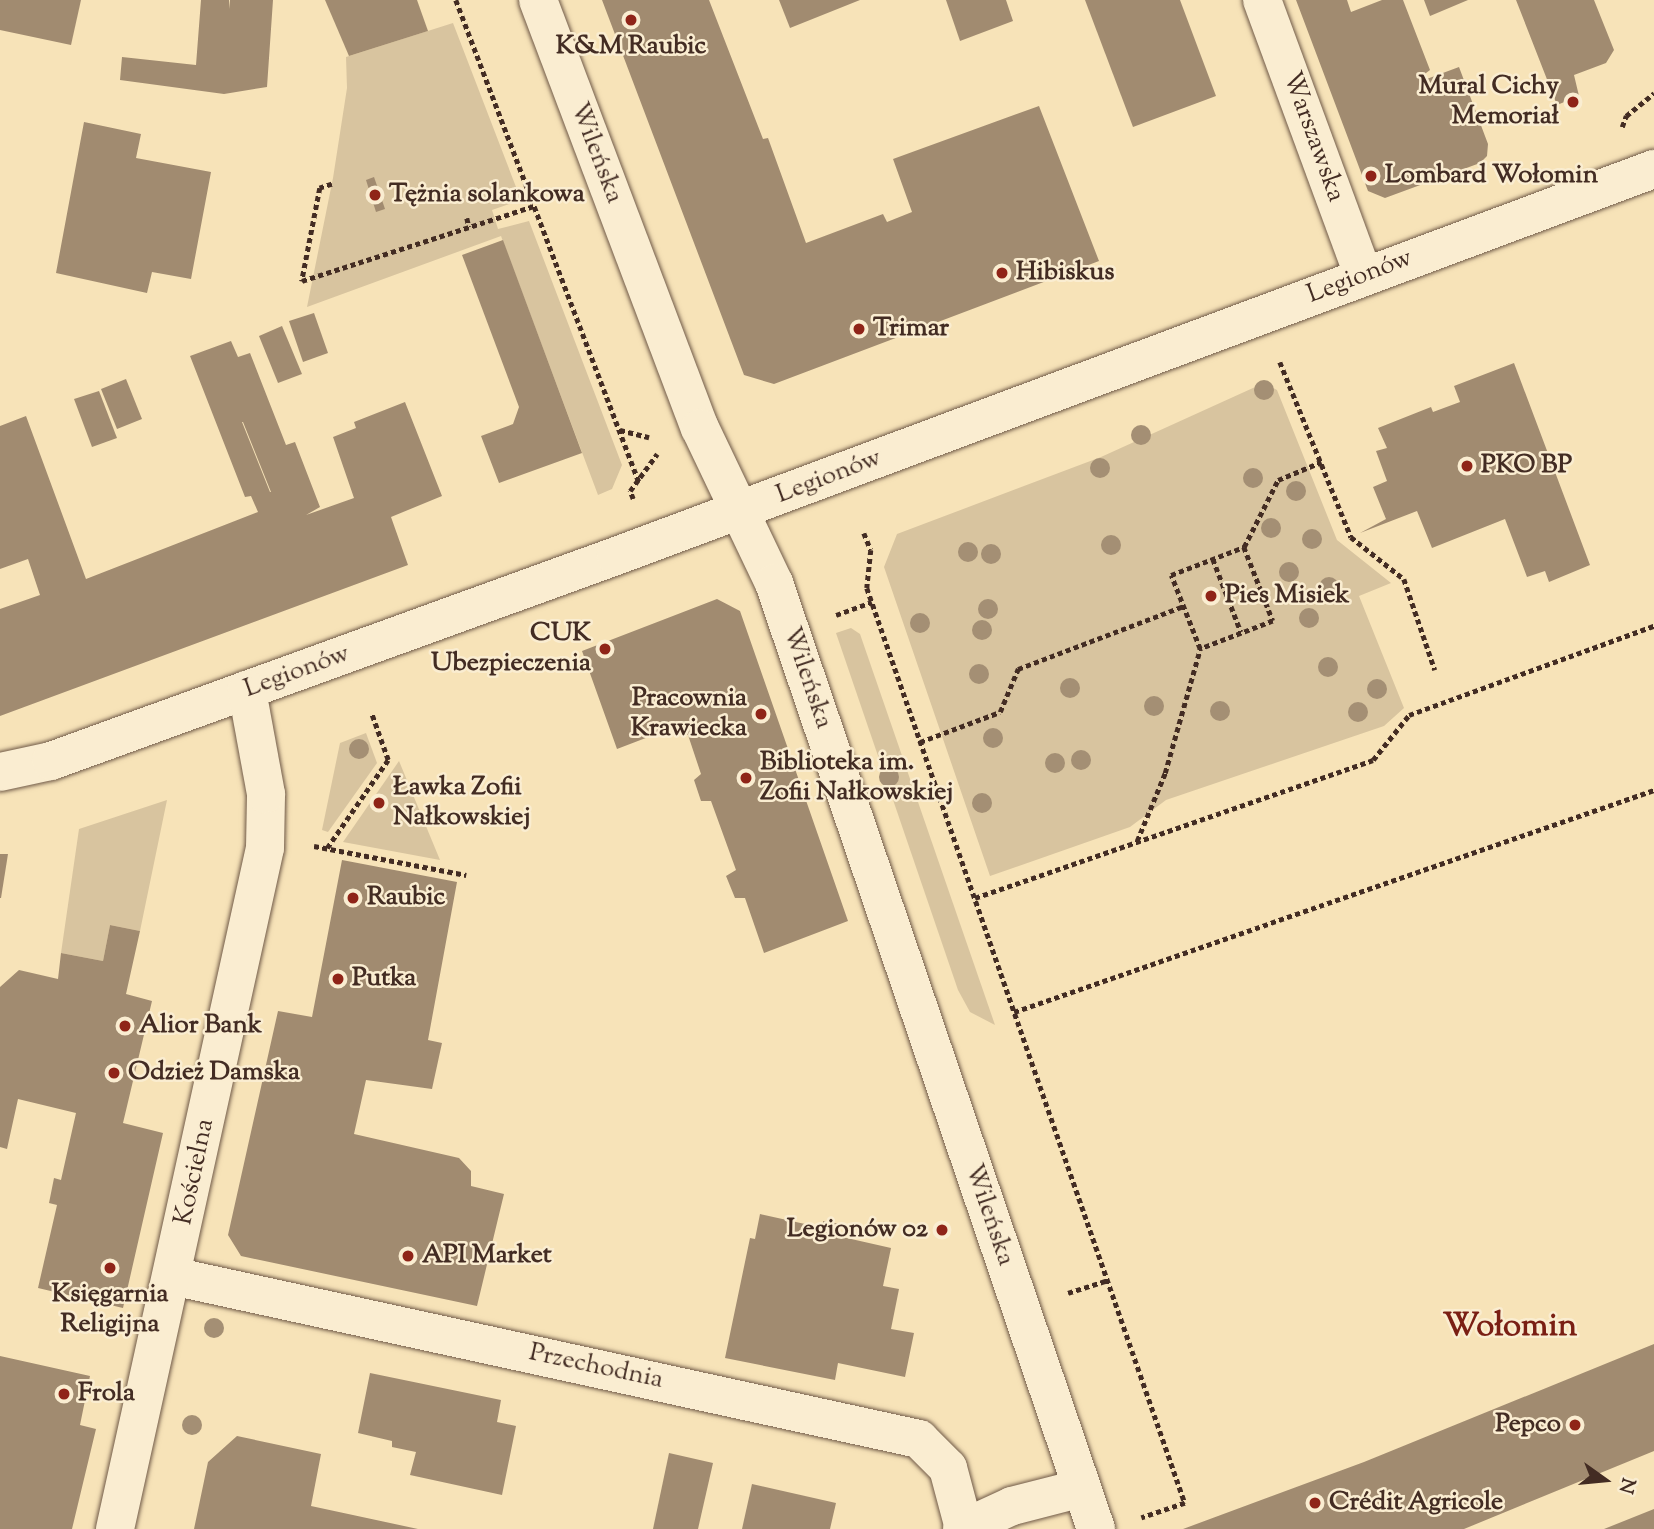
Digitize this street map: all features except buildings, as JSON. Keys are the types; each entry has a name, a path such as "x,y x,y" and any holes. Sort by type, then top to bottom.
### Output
{"street":[{"name":"Wileńska","path":"538,0 700,428 738,512 775,583 1096,1529"},
{"name":"Warszawska","path":"1262,0 1363,275"},
{"name":"Legionów","path":"0,772 51,761 738,512 1363,275 1654,169"},
{"name":"Kościelna","path":"115,1529 265,848 266,794 247,690"},
{"name":"Przechodnia","path":"172,1276 906,1435 930,1446 948,1468 963,1528"},
{"path":"963,1528 1012,1506 1082,1489"}],"path":[{"path":"456,0 639,482"},
{"path":"1622,134 1626,116 1654,93"},
{"path":"332,184 320,188 302,281 535,206"},
{"path":"467,218 470,227"},
{"path":"365,250 368,260"},
{"path":"1278,356 1351,537 1404,579 1435,670"},
{"path":"619,430 654,438"},
{"path":"635,503 630,491 659,451"},
{"path":"1137,842 1165,773 1200,649 1171,575 1244,547 1278,480 1321,462"},
{"path":"864,533 872,550 866,570 872,602 1185,1503 1140,1518"},
{"path":"1200,649 1273,621 1244,547"},
{"path":"1213,559 1241,632"},
{"path":"830,617 872,602"},
{"path":"920,742 1000,712 1018,669 1184,606"},
{"path":"975,898 1373,760 1409,715 1654,626"},
{"path":"327,848 388,760 372,715"},
{"path":"1014,1012 1654,790"},
{"path":"306,844 466,875"},
{"path":"1057,1297 1108,1280"}],"shaded area":[{"path":"453,23 521,200 492,210 498,229 529,221 622,465 612,489 598,495 501,236 307,307 333,178 347,88 346,57"},
{"path":"1264,383 1277,390 1337,540 1391,583 1359,596 1404,708 1384,726 1166,800 1130,827 990,876 884,567 897,534 1101,457"},
{"path":"851,628 860,634 995,1025 970,1012 958,990 836,633"},
{"path":"366,733 377,763 328,832 322,830 340,743"},
{"path":"399,761 440,860 343,842"},
{"path":"167,800 140,931 110,925 103,961 61,953 79,829"}],"place":[{"name":"K&M Raubic","path":"631,20"},
{"name":"Mural Cichy Memoriał","path":"1573,102"},
{"name":"Lombard Wołomin","path":"1371,176"},
{"name":"Tężnia solankowa","path":"375,195"},
{"name":"Hibiskus","path":"1002,273"},
{"name":"Trimar","path":"859,329"},
{"name":"PKO BP","path":"1467,466"},
{"name":"Pies Misiek","path":"1211,596"},
{"name":"CUK Ubezpieczenia","path":"605,649"},
{"name":"Pracownia Krawiecka","path":"761,714"},
{"name":"Biblioteka im. Zofii Nałkowskiej","path":"746,778"},
{"name":"Ławka Zofii Nałkowskiej","path":"379,803"},
{"name":"Raubic","path":"353,898"},
{"name":"Putka","path":"338,979"},
{"name":"Alior Bank","path":"125,1026"},
{"name":"Odzież Damska","path":"114,1073"},
{"name":"Legionów 02","path":"942,1230"},
{"name":"API Market","path":"408,1256"},
{"name":"Księgarnia Religijna","path":"110,1268"},
{"name":"Frola","path":"64,1394"},
{"name":"Pepco","path":"1575,1425"},
{"name":"Crédit Agricole","path":"1315,1503"}],"district":[{"name":"Wołomin","path":"1510,1328"}]}
